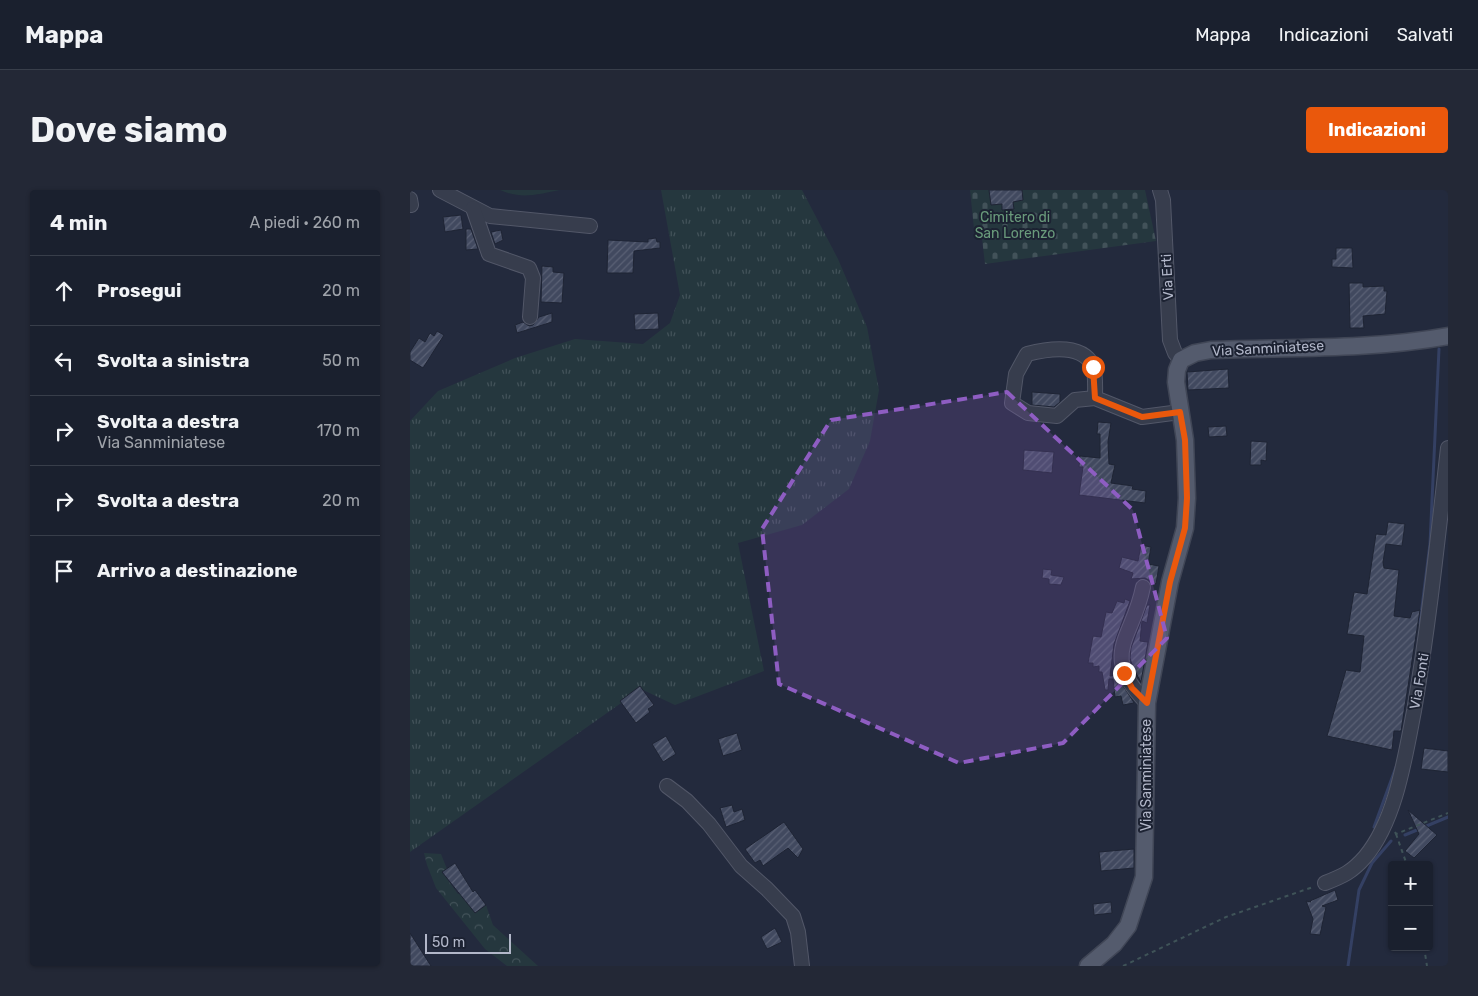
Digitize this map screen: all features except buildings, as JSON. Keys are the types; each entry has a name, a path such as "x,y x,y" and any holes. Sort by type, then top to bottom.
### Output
{"main road":[{"name":"Via Sanminiatese","path":"1088,966 1114,944 1128,926 1141,889 1145,860 1147,703 1170,582 1185,528 1187,498 1185,440 1176,382 1177,370 1181,360 1195,353 1211,350 1355,345 1427,340 1448,336"}],"street":[{"path":"440,190 490,216 590,226"},
{"name":"Via Erti","path":"1160,190 1163,200 1170,340 1174,353 1181,360"},
{"path":"474,208 489,254 529,268 533,278 530,317"},
{"path":"1095,398 1093,367 1085,356 1064,349 1043,350 1027,354 1016,374 1012,403 1028,413 1057,416 1075,400 1095,398 1142,417 1180,412"},
{"name":"Via Fonti","path":"1325,883 1349,874 1366,856 1389,816 1406,753 1425,646 1448,448"},
{"path":"1143,587 1136,615 1124,638 1121,660 1124,673 1132,688 1147,703"},
{"path":"667,786 698,813 741,866 793,916 798,932 802,966"},
{"path":"798,932 808,939 811,966"}],"path":[{"path":"1396,834 1448,813"},
{"path":"1389,816 1406,861"},
{"path":"1123,966 1226,918 1325,883"},
{"path":"1425,951 1427,966"}],"highlighted area":[{"path":"1007,392 1133,510 1167,638 1063,743 959,763 779,684 762,529 831,420"}],"green space":[{"path":"500,190 560,190 515,195"},
{"path":"661,190 802,190 838,259 867,327 879,390 870,441 849,489 802,525 738,543 764,671 675,705 641,689 410,852 410,421 438,391 515,358 575,339 643,344 670,323 680,295"},
{"name":"Cimitero di San Lorenzo","path":"970,190 1145,190 1156,241 985,264 981,230 974,229"},
{"path":"424,853 441,854 447,869 442,872 458,894 461,893 475,913 486,905 493,925 538,966 507,966 485,949 436,888"}],"waterway":[{"path":"1420,623 1430,544 1439,349"},
{"path":"1374,827 1396,767"},
{"path":"1405,835 1448,817"},
{"path":"1348,966 1359,890 1372,863 1391,841"}],"route":[{"path":"1093,367 1095,398 1142,417 1180,412 1185,440 1187,498 1185,528 1170,582 1147,703 1132,688 1124,673"}]}
